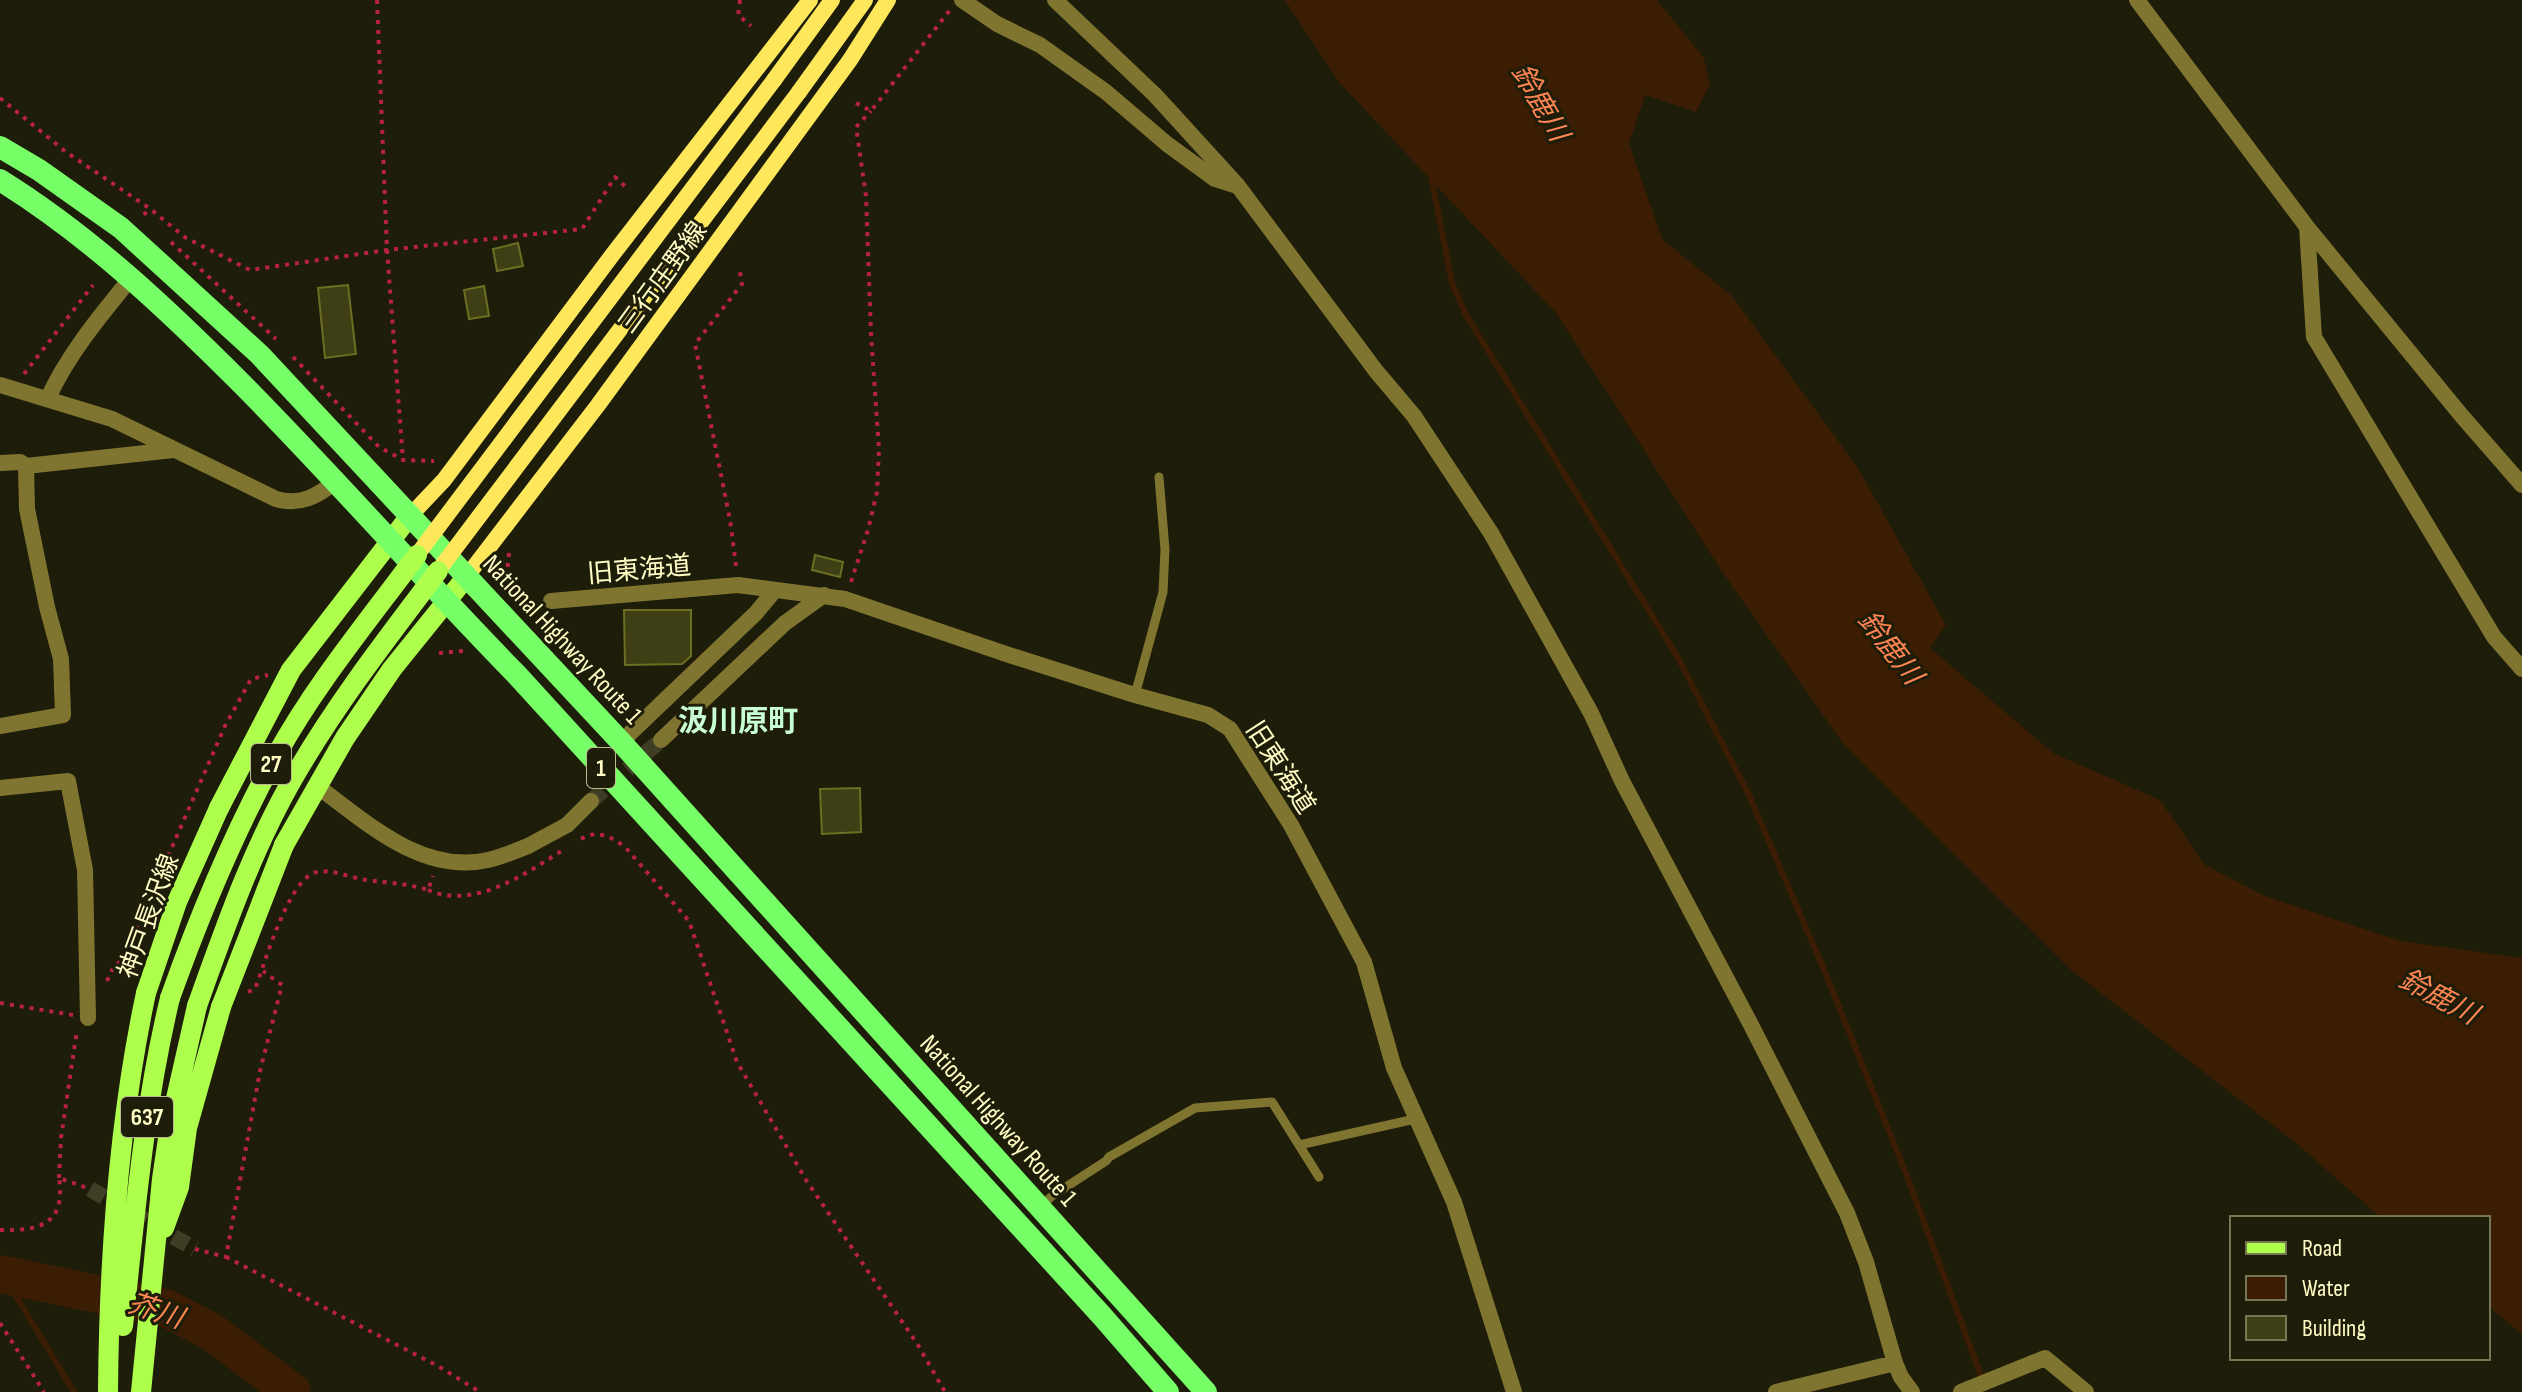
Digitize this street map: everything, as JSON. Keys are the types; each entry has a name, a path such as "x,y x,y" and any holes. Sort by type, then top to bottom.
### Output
{"highway":[{"name":"National Highway Route 1","path":"0,147 39,170 121,228 260,355 621,742 1206,1392"},
{"name":"1","path":"0,180 37,203 131,278 181,323 336,481 446,603 517,675 1168,1392"}],"main road":[{"name":"三行庄野線","path":"409,517 452,469 613,254 810,0"},
{"name":"三行庄野線","path":"417,555 832,0"},
{"name":"三行庄野線","path":"438,571 865,0"},
{"name":"三行庄野線","path":"467,576 607,393 796,135 888,0"},
{"name":"神戸長沢線","path":"115,1392 132,1062 146,993 177,902 219,808 291,670 409,517"},
{"name":"神戸長沢線","path":"108,1392 124,1236 137,1179 154,1064 170,998 204,904 239,826 277,754 316,691 417,555"},
{"name":"27","path":"141,1392 170,1125 197,1006 247,872 297,772 337,709 438,571"},
{"name":"27","path":"154,1254 179,1187 187,1128 221,1007 284,845 345,738 392,669 467,576"}],"street":[{"path":"960,0 997,24 1040,45 1106,92 1167,144 1215,179 1238,186"},
{"path":"1055,0 1155,95 1238,186 1376,371 1414,416 1491,533 1591,713 1622,781 1847,1213 1866,1262 1895,1363 1912,1392"},
{"path":"2137,0 2307,227 2522,485"},
{"path":"2307,227 2314,337 2494,637 2522,669"},
{"path":"48,398 84,335 131,278"},
{"path":"7,386 112,419 286,502 306,500 322,493 336,481"},
{"path":"0,463 20,462 26,466 173,450"},
{"path":"0,726 63,715 61,659 27,509 26,466"},
{"name":"旧東海道","path":"551,601 738,585 824,595 845,599 1135,695 1208,715 1230,729 1291,825 1364,962 1394,1068 1454,1202 1514,1392"},
{"path":"621,742 756,613 775,590"},
{"path":"661,740 785,623 824,595"},
{"path":"0,788 68,781 85,870 83,1022"},
{"path":"317,786 385,836 416,852 465,863 485,861 528,846 567,825 591,801"},
{"path":"1961,1392 2045,1358 2086,1392"},
{"path":"1783,1391 1895,1363"}],"lane":[{"path":"1135,695 1163,592 1164,530 1159,477"},
{"path":"1040,1207 1109,1157 1195,1108 1272,1102 1319,1177"},
{"path":"1299,1145 1415,1119"}],"path":[{"path":"377,0 387,250 403,460"},
{"path":"740,0 738,15 751,26"},
{"path":"845,599 877,492 879,449 866,196 856,127 960,0"},
{"path":"0,98 66,152 149,208 186,238 250,270 387,250 582,229 615,177 628,189"},
{"path":"856,103 871,111"},
{"path":"144,215 149,208"},
{"path":"137,214 149,224"},
{"path":"160,233 264,325 379,447 403,460 431,463 443,455"},
{"path":"738,585 730,520 695,344 742,284 739,267"},
{"path":"7,386 93,285"},
{"path":"509,548 509,590 520,601"},
{"path":"439,653 463,651"},
{"path":"576,842 601,834 614,839 626,848 689,921 737,1062 819,1201 918,1345 945,1392"},
{"path":"428,890 458,897 486,890 519,877 566,848"},
{"path":"226,1257 260,1071 282,985 262,971"},
{"path":"0,1230 38,1228 57,1212 61,1196 61,1138 83,1022"},
{"path":"59,1178 90,1189"},
{"path":"195,1249 226,1257 438,1366 480,1392"},
{"path":"0,1323 44,1392"}],"water":[{"name":"鈴鹿川","path":"1285,0 1657,0 1704,58 1710,84 1696,112 1645,95 1629,143 1662,239 1732,296 1858,468 1946,625 1930,648 2053,753 2160,800 2205,865 2265,896 2401,941 2522,958 2522,1334 2490,1308 2490,1216 2379,1216 2296,1143 2072,971 1844,745 1721,570 1556,313 1338,81"}],"building":[{"path":"518,243 523,266 497,271 493,249"},
{"path":"348,285 356,354 325,358 318,288"},
{"path":"484,286 489,316 469,319 464,290"},
{"path":"815,555 843,562 840,577 812,570"},
{"path":"624,610 691,610 691,656 682,664 625,665"},
{"path":"860,788 861,832 822,834 820,789"}],"waterway":[{"path":"1431,176 1452,283 1466,315 1677,656 1749,795 1905,1171 1983,1381"},
{"name":"芥川","path":"0,1274 166,1308 212,1332 292,1392"},
{"path":"18,1277 15,1294 74,1392"}],"tunnel":[{"path":"591,801 661,740"},
{"path":"90,1189 195,1249"}],"district":[{"name":"汲川原町","path":"738,721"}]}
